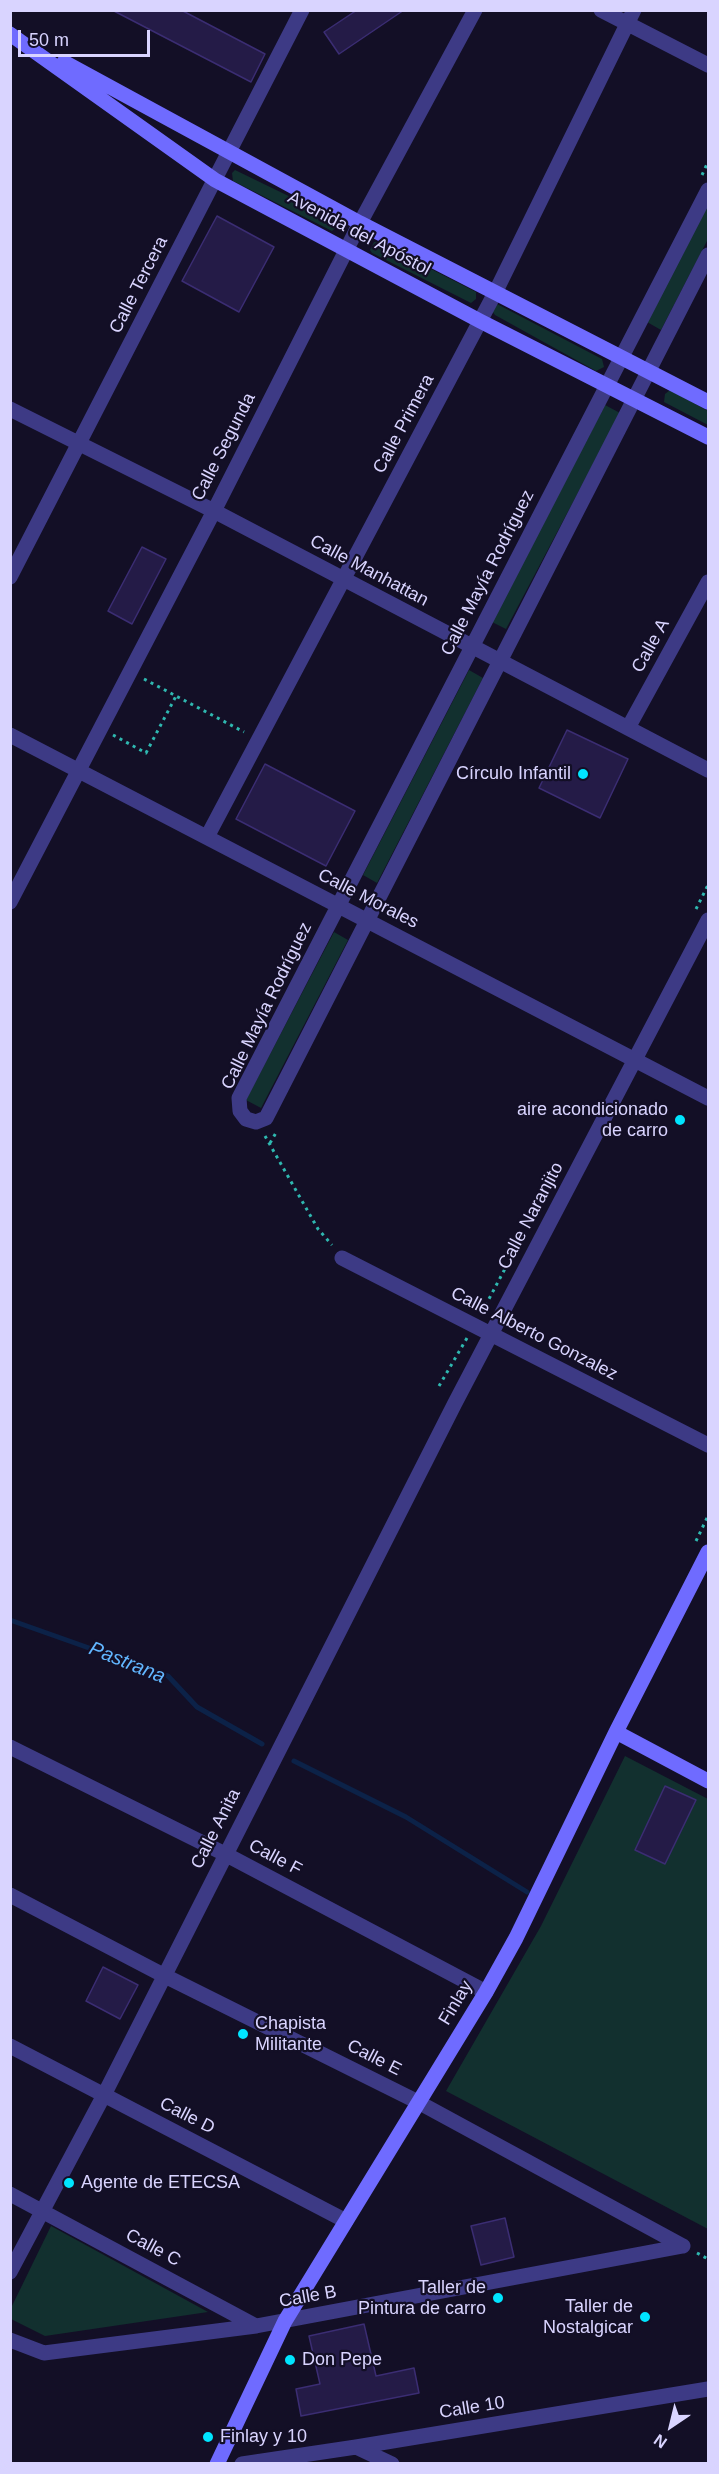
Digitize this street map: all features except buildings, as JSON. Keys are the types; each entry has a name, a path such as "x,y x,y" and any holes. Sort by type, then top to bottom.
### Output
{"street":[{"name":"Calle Tercera","path":"10,577 302,10"},
{"name":"Calle Segunda","path":"10,902 214,511 360,223 475,10"},
{"path":"601,10 631,17 708,66"},
{"name":"Calle Primera","path":"207,837 345,581 496,291 631,17"},
{"name":"Avenida del Apóstol","path":"10,34 360,223 708,402"},
{"name":"Avenida del Apóstol","path":"10,34 215,180 480,321 708,437"},
{"name":"Calle Mayía Rodríguez","path":"256,1122 246,1119 240,1111 239,1098 708,189"},
{"path":"256,1122 266,1118 708,255"},
{"name":"Calle Manhattan","path":"10,409 214,511 708,770"},
{"name":"Calle A","path":"628,728 708,582"},
{"name":"Calle Morales","path":"10,735 708,1098"},
{"name":"Calle Naranjito","path":"455,1403 708,920"},
{"name":"Calle Alberto Gonzalez","path":"342,1258 708,1445"},
{"name":"Calle Anita","path":"10,2272 104,2095 455,1403"},
{"name":"Finlay","path":"217,2463 285,2321 486,1992 516,1938 616,1732 708,1551"},
{"path":"616,1732 708,1781"},
{"name":"Calle F","path":"10,1747 225,1854 486,1992"},
{"name":"Calle E","path":"10,1895 418,2102 683,2246"},
{"name":"Calle D","path":"10,2046 346,2221"},
{"name":"Calle C","path":"10,2194 256,2326 275,2339"},
{"name":"Calle B","path":"10,2340 44,2353 256,2326 683,2246"},
{"name":"Calle 10","path":"242,2463 356,2447 708,2389"},
{"path":"356,2447 392,2463"}],"path":[{"path":"130,672 259,740"},
{"path":"101,729 146,753 176,696"},
{"path":"256,1122 318,1228 342,1258"}],"green space":[{"path":"235,170 338,220 337,227 332,231 233,181 232,173"},
{"path":"708,204 708,239 661,330 647,322"},
{"path":"374,242 476,292 476,299 471,303 372,253 370,250"},
{"path":"497,304 602,359 604,367 596,371 495,315 492,311"},
{"path":"670,390 708,411 708,425 664,402 665,394"},
{"path":"605,405 620,413 506,629 492,622"},
{"path":"469,670 483,678 377,883 363,875"},
{"path":"334,932 348,940 261,1108 246,1100"},
{"path":"625,1756 708,1799 708,2229 446,2091 541,1926"},
{"path":"51,2226 208,2312 45,2336 11,2319 11,2308"}],"waterway":[{"name":"Pastrana","path":"10,1620 168,1676 197,1707 262,1744"},
{"name":"Pastrana","path":"294,1761 406,1817 527,1892"}],"place":[{"name":"Círculo Infantil","path":"583,774"},
{"name":"aire acondicionado de carro","path":"680,1120"},
{"name":"Chapista Militante","path":"243,2034"},
{"name":"Agente de ETECSA","path":"69,2183"},
{"name":"Taller de Pintura de carro","path":"498,2298"},
{"name":"Taller de Nostalgicar","path":"645,2317"},
{"name":"Don Pepe","path":"290,2360"},
{"name":"Finlay y 10","path":"208,2437"}]}
